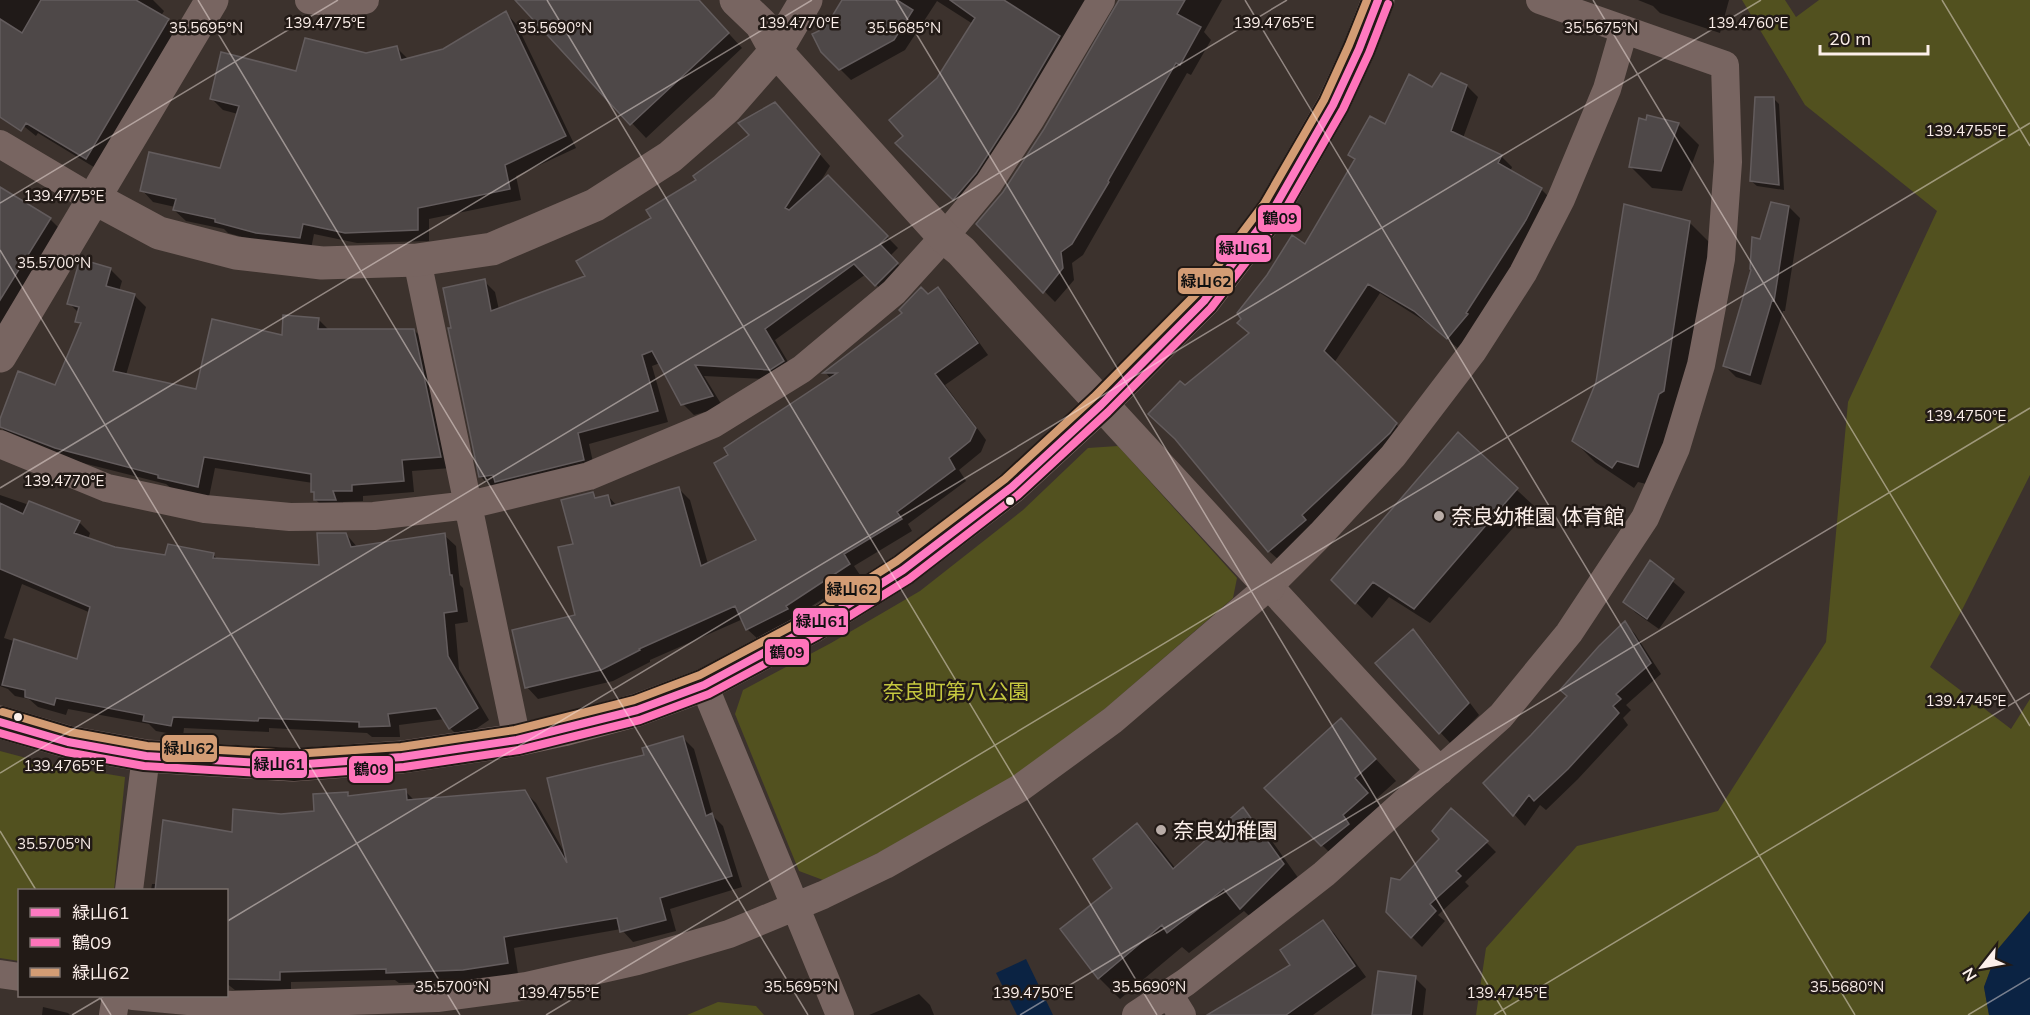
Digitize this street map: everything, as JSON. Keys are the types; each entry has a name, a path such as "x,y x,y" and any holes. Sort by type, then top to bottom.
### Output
{"street":[{"path":"0,356 212,0"},
{"path":"309,0 342,3 365,0"},
{"path":"736,0 761,24 776,51 944,237 961,250 1101,405 1440,771"},
{"path":"0,144 81,192 159,233 236,253 322,263 417,260 492,249 595,206 669,157 726,108 776,51 806,0"},
{"path":"0,444 107,488 205,509 290,517 374,516 469,505 589,476 714,424 802,369 894,292 989,183 1030,120 1101,0"},
{"path":"0,722 68,742 146,756 292,765 402,757 517,740 637,710 704,685 812,627 903,570 1012,487 1101,405 1204,301 1273,210 1333,105 1359,49 1378,0"},
{"path":"1136,1015 1176,1005 1501,716 1569,633 1645,518 1676,448 1701,365 1722,248 1728,162 1725,65 1540,0"},
{"path":"144,997 231,1005 438,1007 637,961 729,934 795,907 885,865 1020,788 1113,720 1269,586 1393,456 1473,351 1523,273 1561,200 1607,89 1624,30"},
{"path":"417,260 517,740"},
{"path":"704,685 840,1015"},
{"path":"129,889 146,756"},
{"path":"0,974 18,977"},
{"path":"113,1015 116,997"}],"green space":[{"path":"1742,0 1785,0 1796,17 1819,0 2030,0 2030,475 1963,608 1930,667 2011,729 2030,699 2030,911 1998,949 1984,987 1989,1015 1476,1015 1486,948 1577,846 1718,811 1826,642 1848,402 1937,211 1805,105"},
{"name":"奈良町第八公園","path":"1118,446 1237,578 1233,598 1106,708 1018,776 880,852 823,880 799,871 735,714 743,690 831,643 920,591 1023,510 1088,448"},
{"path":"0,751 49,764 125,777 114,889 18,889 18,961 0,958"},
{"path":"718,1002 756,1006 764,1015 687,1015"}],"water":[{"path":"2030,911 2030,1015 1989,1015 1984,987 1998,949"},
{"path":"1026,959 1053,1015 1017,1015 996,973"}],"building":[{"path":"41,0 136,0 169,19 86,159 26,123 21,131 0,117 0,19 22,33"},
{"path":"515,0 699,0 729,33 630,125"},
{"path":"842,0 897,0 913,10 894,40 839,70 821,52 812,34 825,28"},
{"path":"950,0 1004,0 1060,36 976,173 953,200 895,143 903,136 889,120 937,78 975,18"},
{"path":"1119,0 1185,0 1177,14 1201,27 1180,65 1176,63 1072,244 1061,252 1063,268 1043,293 976,224 1003,192 1044,129"},
{"path":"506,11 566,136 505,165 510,189 418,208 418,230 345,233 303,224 300,238 256,233 215,222 215,219 173,210 176,199 140,191 149,152 220,168 239,106 210,99 221,52 296,71 305,38 366,53 397,46 401,60 443,49"},
{"path":"1441,73 1467,85 1451,131 1502,155 1498,163 1542,188 1526,220 1466,313 1468,314 1447,339 1414,311 1368,284 1324,351 1397,423 1390,433 1302,515 1306,520 1268,552 1175,439 1148,414 1180,381 1185,385 1249,333 1237,323 1241,319 1237,313 1267,275 1292,235 1305,244 1355,159 1348,155 1370,116 1385,124 1409,74 1432,87"},
{"path":"1755,97 1774,97 1779,185 1750,181"},
{"path":"775,102 820,154 785,208 789,210 828,175 888,236 880,244 898,263 875,286 854,264 765,329 784,361 770,370 695,365 713,396 681,405 652,351 642,355 658,411 578,433 584,460 495,482 493,475 479,477 448,328 451,328 443,288 485,279 491,311 585,276 576,261 651,218 646,210 696,180 693,176 749,135 738,123"},
{"path":"1647,115 1679,123 1661,171 1629,167 1639,118 1646,120"},
{"path":"0,187 51,218 0,300"},
{"path":"1771,202 1789,206 1774,301 1772,300 1750,375 1723,366 1751,270 1752,237 1760,239"},
{"path":"1624,204 1690,221 1664,391 1659,394 1638,467 1617,461 1612,468 1572,441 1596,382"},
{"path":"80,259 111,268 106,286 135,294 113,371 196,389 212,319 282,335 283,315 319,318 318,329 414,329 441,457 402,460 404,481 352,485 352,491 333,491 336,500 314,500 314,492 311,492 311,474 204,457 198,487 158,478 158,475 55,448 0,427 0,419 18,371 55,385 81,323 75,322 79,307 67,304"},
{"path":"921,287 928,294 938,287 978,343 935,374 976,428 970,441 949,458 955,469 897,512 902,519 844,554 850,564 786,606 788,609 746,630 735,606 639,649 601,670 525,688 512,630 575,615 558,547 573,544 561,500 593,492 595,498 608,495 611,506 679,487 701,566 756,540 714,463 728,455 724,448 837,373 823,373 902,313 899,310"},
{"name":"奈良幼稚園 体育館","path":"1458,432 1518,488 1414,609 1373,582 1355,604 1331,580"},
{"path":"29,501 80,521 74,533 115,547 165,555 168,544 214,553 213,558 319,565 317,533 346,533 351,547 445,533 457,611 444,613 448,656 478,708 449,729 436,708 388,714 390,726 359,727 359,722 173,717 171,726 143,721 144,715 56,698 54,705 25,697 25,690 2,685 14,639 77,659 90,607 0,569 0,503 23,514"},
{"path":"1650,560 1674,579 1647,619 1623,602"},
{"path":"1625,621 1651,663 1616,694 1621,699 1613,706 1619,713 1568,769 1534,801 1529,795 1513,816 1483,783 1567,696 1560,690"},
{"path":"1413,629 1469,703 1439,734 1375,663"},
{"path":"1341,718 1376,759 1355,778 1368,793 1343,815 1349,824 1321,846 1264,788"},
{"path":"683,736 706,816 712,813 732,876 660,898 666,920 620,932 617,918 504,937 508,963 463,970 386,973 386,969 280,972 280,980 228,979 228,889 155,889 163,820 232,832 233,809 281,814 314,811 313,794 348,792 348,796 406,789 407,800 525,790 567,863 547,778 644,755 642,748"},
{"path":"1243,807 1284,864 1240,909 1224,889 1167,933 1162,925 1098,979 1060,929 1112,888 1093,859 1137,823 1173,869"},
{"path":"1451,808 1488,841 1456,871 1461,876 1430,904 1436,911 1411,938 1386,912 1391,878 1400,880 1439,839 1432,831"},
{"path":"1323,920 1355,966 1286,1015 1207,1015 1290,965 1280,950"},
{"path":"1378,971 1416,976 1411,1015 1372,1015"}],"transit line":[{"name":"緑山62","path":"3,712 70,732 147,746 293,754 401,747 515,730 634,700 700,675 807,618 897,561 1005,479 1094,397 1196,294 1264,204 1324,100 1367,0"},
{"name":"緑山61","path":"0,722 68,742 146,756 293,765 402,757 517,740 637,710 704,685 812,627 903,570 1012,487 1101,405 1204,301 1273,210 1333,105 1359,49 1378,0"},
{"name":"鶴09","path":"0,733 66,752 144,766 294,775 404,767 519,750 640,720 709,694 817,636 909,579 1018,495 1108,412 1211,308 1282,215 1343,109 1369,53 1388,4"}],"place":[{"name":"奈良幼稚園 体育館","path":"1439,516"},
{"name":"奈良幼稚園","path":"1161,830"}]}
